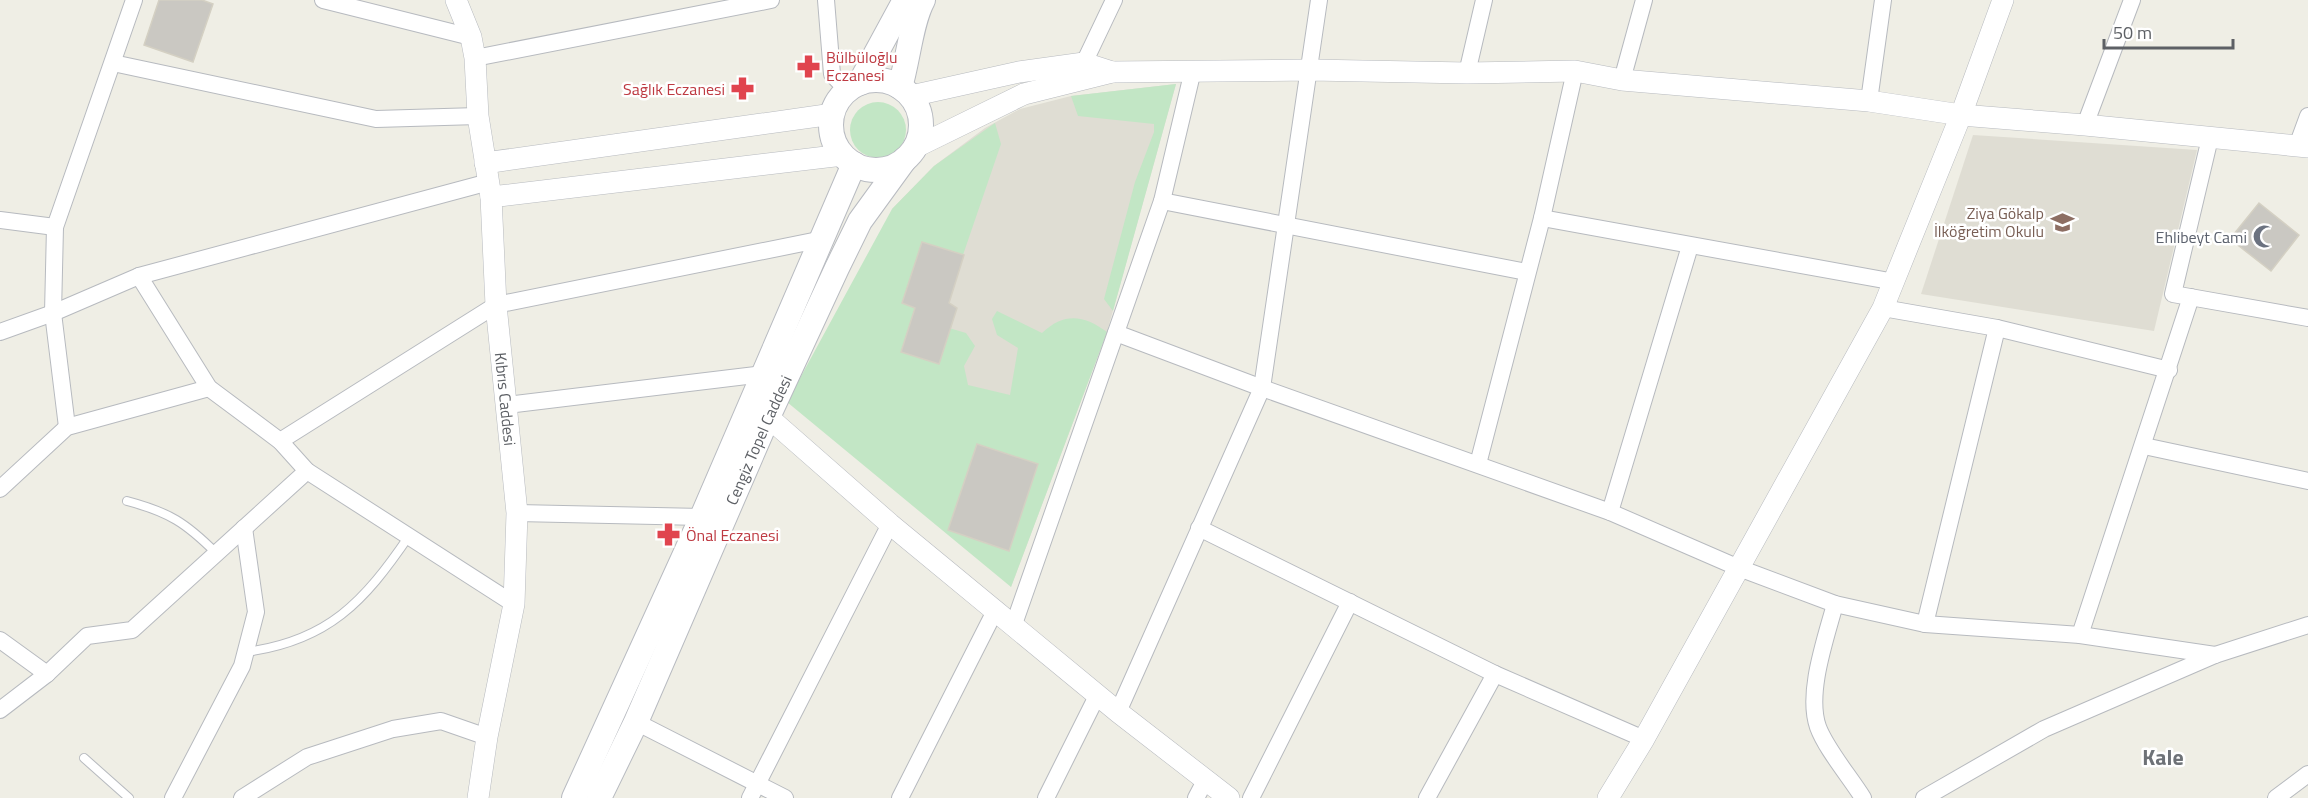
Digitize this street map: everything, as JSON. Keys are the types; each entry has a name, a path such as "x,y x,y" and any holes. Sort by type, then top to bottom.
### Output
{"main road":[{"path":"854,87 873,80 887,81 906,91 918,108 921,121 920,135 910,153 880,169 867,169 849,160 835,143 831,129 838,101 854,87 905,0"},
{"path":"906,91 909,57 918,10 923,0"},
{"name":"Cengiz Topel Caddesi","path":"599,798 636,722 768,417 860,221 910,153"},
{"name":"Cengiz Topel Caddesi","path":"574,798 702,517 823,239 849,160"}],"street":[{"path":"67,427 53,313 55,227 134,0"},
{"path":"323,0 471,37"},
{"name":"Kıbrıs Caddesi","path":"456,0 471,37 475,58 478,116 488,181 496,304 517,513 514,604 486,737 478,798"},
{"path":"475,58 771,0"},
{"path":"826,0 832,74 854,87"},
{"path":"1084,63 1114,0"},
{"path":"1118,712 1262,388 1311,70 1319,0"},
{"path":"1467,73 1484,0"},
{"path":"1622,80 1644,0"},
{"path":"1869,101 1883,0"},
{"path":"1608,798 1644,739 1883,308 1961,115 2003,0"},
{"path":"2085,125 2132,0"},
{"path":"113,63 376,119 478,116"},
{"path":"906,91 1084,63 1112,72"},
{"path":"1014,624 1162,201 1193,70"},
{"path":"910,153 1024,94 1112,72 1193,70 1467,73 1575,71 1622,80 1869,101 1961,115 2303,147 2308,117"},
{"path":"1478,464 1526,272 1542,218 1575,71"},
{"path":"0,332 53,313 139,276 488,181 833,114"},
{"path":"2210,138 2173,294 2308,318"},
{"path":"488,181 849,160"},
{"path":"1162,201 1526,272"},
{"path":"1542,218 1895,282"},
{"path":"0,220 55,227"},
{"path":"280,441 496,304 823,239"},
{"path":"1610,512 1690,246"},
{"path":"139,276 209,388 280,441 307,471 514,604"},
{"path":"2080,635 2169,370 2191,297"},
{"path":"1883,308 1997,328 2169,370"},
{"path":"1925,624 1997,328"},
{"path":"1116,333 1262,388 1610,512 1739,567 1835,604 1925,624 2080,635 2215,656"},
{"path":"507,405 764,374"},
{"path":"0,489 67,427 209,388"},
{"path":"768,417 890,524 1098,694 1201,789 1229,798"},
{"path":"2144,446 2308,481"},
{"path":"0,710 47,674 87,636 132,630 307,471"},
{"path":"517,513 702,517"},
{"path":"753,791 890,524"},
{"path":"173,798 242,666 246,652 256,612 244,528"},
{"path":"1199,528 1495,674 1644,739"},
{"path":"1251,798 1350,602"},
{"path":"1835,604 1819,667 1814,709 1819,728 1863,798"},
{"path":"900,798 996,609"},
{"path":"1925,798 2044,729 2215,656 2308,625"},
{"path":"0,640 47,674"},
{"path":"1427,798 1495,674"},
{"path":"1046,798 1098,694"},
{"path":"242,798 307,757 393,729 441,721 486,737"},
{"path":"636,722 753,791 785,798"},
{"path":"2276,798 2308,774"}],"lane":[{"path":"128,501 159,509 192,530 216,554"},
{"path":"246,652 277,648 296,641 345,612 372,589 409,536"},
{"path":"84,758 129,798"}],"shaded area":[{"path":"1176,84 1107,332 1011,587 892,209 934,166 985,128 1020,109 1071,96"},
{"name":"Ziya Gökalp İlköğretim Okulu","path":"1973,135 2197,150 2154,331 1921,294"}],"green space":[{"path":"1176,84 1113,311 1104,299 1135,182 1154,132 1154,124 1078,116 1071,96"},
{"path":"878,102 898,110 906,130 898,150 878,158 858,150 850,130 858,110"},
{"path":"995,123 1001,144 939,325 966,333 975,346 964,366 968,385 1010,395 1018,348 997,335 992,319 997,311 1042,333 1058,322 1074,318 1090,322 1107,332 1011,587 787,402 892,209 934,166"}],"building":[{"path":"159,0 202,0 213,4 193,62 144,45"},
{"name":"Ehlibeyt Cami","path":"2259,203 2299,235 2271,271 2230,239"},
{"path":"922,242 964,255 949,303 957,308 939,364 901,352 915,308 902,303"},
{"path":"977,444 1038,464 1009,551 948,530"}],"place":[{"name":"Bülbüloğlu Eczanesi","path":"808,66"},
{"name":"Sağlık Eczanesi","path":"743,89"},
{"name":"Ziya Gökalp İlköğretim Okulu","path":"2062,222"},
{"name":"Ehlibeyt Cami","path":"2265,237"},
{"name":"Önal Eczanesi","path":"668,535"}],"district":[{"name":"Kale","path":"2163,757"}]}
